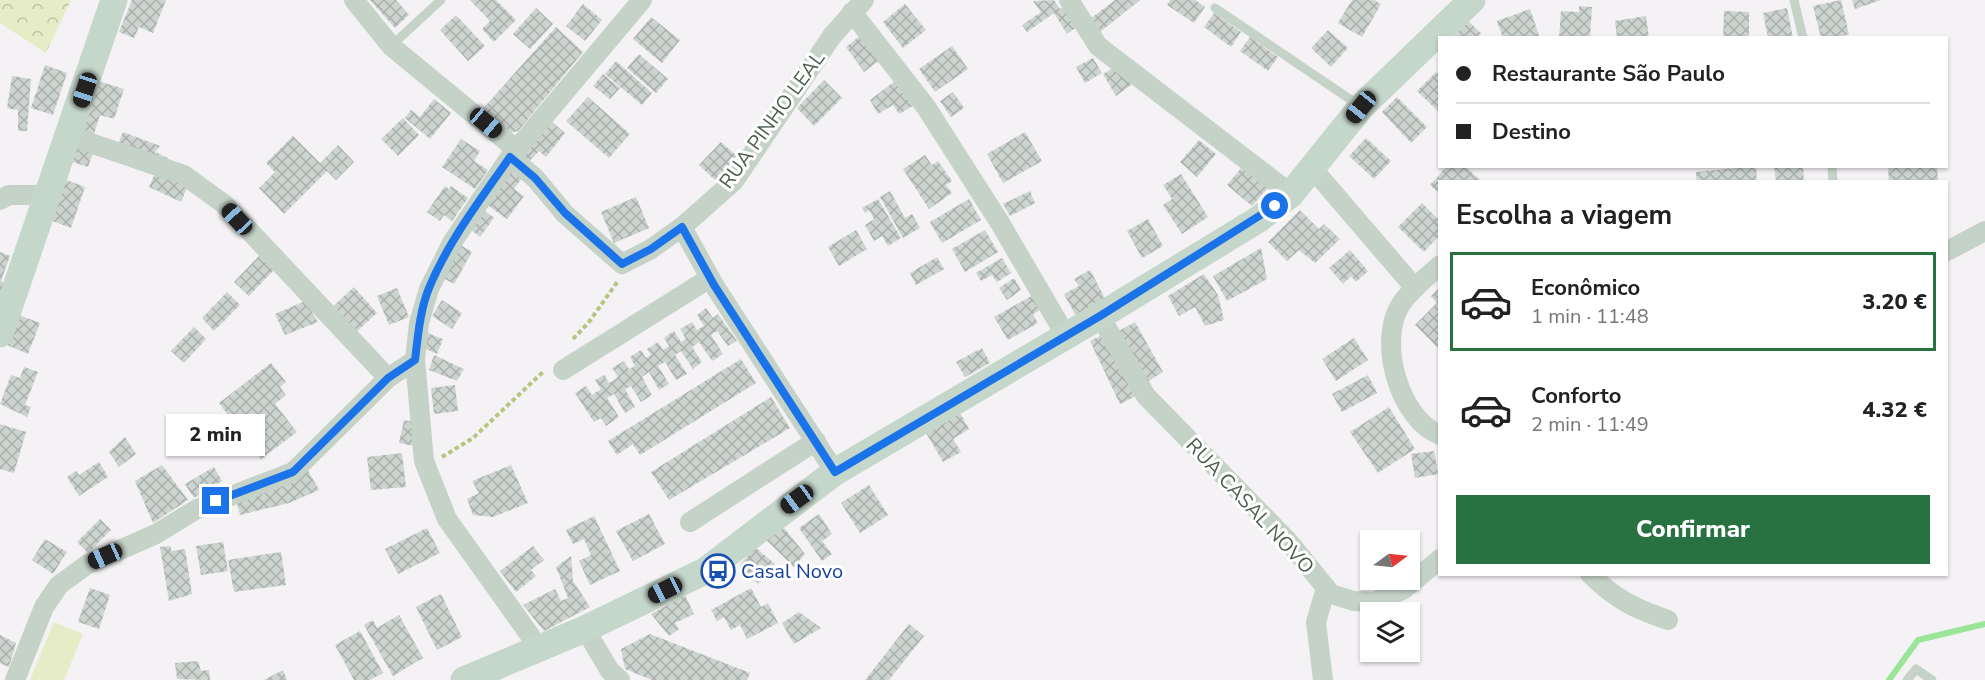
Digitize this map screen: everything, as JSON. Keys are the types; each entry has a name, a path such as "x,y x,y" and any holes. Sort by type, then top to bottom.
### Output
{"main road":[{"path":"0,334 70,136 114,0"},
{"path":"464,680 585,629 705,571 835,472 1100,316 1259,219 1291,194 1361,107 1472,0"}],"street":[{"path":"354,0 392,46 513,153 565,213 622,264"},
{"path":"539,648 447,519 424,461 415,360 419,323 429,289 453,241 513,153 642,0"},
{"path":"1069,0 1098,46 1291,194"},
{"path":"858,6 926,106 1000,223 1066,336"},
{"name":"RUA PINHO LEAL","path":"622,264 651,249 682,227 734,181 832,36 858,6"},
{"path":"70,136 184,176 224,204 388,378"},
{"path":"1312,168 1415,288"},
{"path":"0,200 9,195 49,195"},
{"path":"682,227 710,278 835,472"},
{"path":"1948,250 1985,231"},
{"path":"1438,267 1400,305 1389,340 1400,393 1428,430 1438,434"},
{"path":"553,368 710,278"},
{"name":"RUA CASAL NOVO","path":"1100,316 1146,396 1288,542 1331,594 1354,601 1375,602 1404,589 1438,561"},
{"path":"15,680 44,607 59,585 88,564 156,534 197,509 293,472 388,378 415,360"},
{"path":"690,522 816,441"},
{"path":"1592,576 1610,594 1638,609 1668,620"},
{"path":"1323,680 1316,622 1326,588"},
{"path":"585,629 610,671 620,680"}],"lane":[{"path":"392,46 441,0"},
{"path":"1794,0 1803,36"},
{"path":"1215,8 1361,107"},
{"path":"1907,680 1916,669 1932,680"}],"path":[{"path":"568,345 617,285 622,264"},
{"path":"424,461 441,458 473,438 553,368"}],"green space":[{"path":"0,0 71,0 46,53 0,23"},
{"path":"54,622 83,634 64,680 30,680"}],"building":[{"path":"132,0 166,0 153,33 139,27 134,38 119,32"},
{"path":"370,0 396,0 409,15 395,28"},
{"path":"470,0 496,0 516,20 494,42 482,29 490,21"},
{"path":"1054,0 1060,9 1067,4 1080,25 1067,34 1054,13 1027,32 1022,25 1041,12 1033,1"},
{"path":"1115,0 1140,0 1100,32 1090,19"},
{"path":"1170,0 1195,0 1205,7 1194,23 1167,5"},
{"path":"1352,0 1374,0 1381,4 1362,37 1338,23"},
{"path":"1841,0 1849,34 1820,36 1813,6"},
{"path":"1852,0 1881,0 1855,9"},
{"path":"583,4 602,20 585,41 566,26"},
{"path":"905,4 926,30 903,48 883,22"},
{"path":"1579,6 1592,7 1590,36 1559,36 1561,11 1579,12"},
{"path":"536,8 553,24 530,49 513,34"},
{"path":"1787,8 1793,36 1768,36 1763,13"},
{"path":"1530,9 1539,36 1502,36 1497,21"},
{"path":"1724,11 1749,12 1749,36 1723,36"},
{"path":"1214,13 1241,32 1231,47 1204,27"},
{"path":"456,15 485,46 468,61 440,30"},
{"path":"1646,16 1649,36 1617,36 1615,21"},
{"path":"651,17 680,40 662,63 633,39"},
{"path":"1468,21 1481,33 1479,36 1455,36"},
{"path":"556,27 583,52 518,131 509,133 479,113"},
{"path":"1328,30 1348,48 1331,67 1311,48"},
{"path":"861,35 880,60 864,72 846,47"},
{"path":"1250,37 1278,57 1268,71 1240,51"},
{"path":"952,46 968,69 935,92 919,69"},
{"path":"639,54 668,79 656,93 627,68"},
{"path":"1093,58 1102,73 1085,83 1076,67"},
{"path":"616,61 652,93 642,105 605,74"},
{"path":"45,65 67,73 53,115 31,108"},
{"path":"1116,66 1135,82 1116,96 1103,74"},
{"path":"1436,72 1438,74 1438,111 1417,91"},
{"path":"603,74 620,88 610,99 593,86"},
{"path":"12,76 31,79 27,131 18,131 18,110 7,108"},
{"path":"824,80 842,98 814,126 797,108"},
{"path":"98,81 124,89 114,119 100,115 94,134 83,130"},
{"path":"895,81 913,106 899,114 893,105 878,114 870,100"},
{"path":"953,92 964,108 951,117 940,101"},
{"path":"588,97 630,134 609,158 566,121"},
{"path":"1397,97 1427,127 1411,143 1382,112"},
{"path":"434,99 451,113 430,139 405,118 411,110 420,117"},
{"path":"403,118 419,135 398,156 381,139"},
{"path":"549,119 565,133 546,157 539,151 528,163 519,155"},
{"path":"123,132 160,146 155,152 168,158 165,164 118,144"},
{"path":"1025,132 1042,161 1003,183 987,154"},
{"path":"293,136 320,163 338,145 354,162 336,180 327,171 284,214 259,188 275,172 266,163"},
{"path":"1366,138 1391,161 1374,179 1349,156"},
{"path":"461,139 480,151 474,161 488,170 475,189 442,167"},
{"path":"1199,140 1216,154 1197,177 1180,162"},
{"path":"77,141 95,148 88,167 70,161"},
{"path":"721,142 737,156 715,180 699,165"},
{"path":"925,155 932,165 938,161 952,181 946,185 952,193 929,209 903,169"},
{"path":"1242,167 1268,188 1252,206 1227,185"},
{"path":"1445,168 1467,168 1480,180 1438,180 1438,192 1430,185"},
{"path":"1756,168 1757,180 1697,180 1696,172"},
{"path":"1774,168 1803,168 1804,180 1776,180"},
{"path":"1888,168 1937,168 1938,180 1889,180"},
{"path":"511,170 522,178 514,189 524,196 507,219 486,204"},
{"path":"156,171 188,185 181,202 149,187"},
{"path":"1181,174 1208,217 1182,234 1163,205 1172,199 1163,185"},
{"path":"61,178 85,187 71,228 47,219"},
{"path":"445,186 449,189 451,186 468,198 452,221 444,215 440,221 427,212"},
{"path":"890,191 905,218 912,214 920,228 903,238 880,197"},
{"path":"1030,191 1035,203 1010,216 1003,204"},
{"path":"636,197 649,228 614,243 601,212"},
{"path":"878,199 901,238 888,246 882,236 874,241 865,225 874,219 869,210 865,213 862,208"},
{"path":"969,199 981,220 942,243 930,222"},
{"path":"1422,203 1438,219 1438,237 1424,252 1398,227"},
{"path":"484,210 494,218 480,237 470,229"},
{"path":"1300,210 1319,229 1324,224 1340,239 1315,263 1299,250 1287,261 1268,242"},
{"path":"1148,219 1163,246 1142,258 1127,231"},
{"path":"856,230 867,249 839,266 828,247"},
{"path":"985,230 998,252 965,272 952,249"},
{"path":"459,244 472,252 454,284 441,277"},
{"path":"1261,248 1267,279 1227,301 1213,276"},
{"path":"1350,250 1368,271 1356,282 1351,276 1343,284 1329,268"},
{"path":"0,252 10,256 1,281 5,283 0,295"},
{"path":"259,256 274,270 249,296 234,282"},
{"path":"937,257 944,269 916,285 910,273"},
{"path":"1002,258 1011,273 997,282 992,275 981,281 976,273"},
{"path":"1090,270 1107,302 1077,318 1064,294 1079,286 1074,279"},
{"path":"1204,274 1218,295 1224,320 1205,326 1195,307 1179,316 1168,296"},
{"path":"1014,278 1021,290 1007,300 999,288"},
{"path":"354,287 377,313 353,335 330,309"},
{"path":"397,288 409,317 389,325 377,296"},
{"path":"1438,289 1438,348 1415,325 1437,303 1431,296"},
{"path":"227,292 240,305 214,331 202,318"},
{"path":"1033,295 1042,309 1033,314 1038,323 1008,340 994,317"},
{"path":"442,300 462,313 452,329 432,316"},
{"path":"305,301 318,322 285,335 275,314"},
{"path":"706,308 713,318 718,314 737,341 728,346 717,331 711,335 723,354 712,361 699,342 692,347 702,362 693,369 681,351 675,355 687,374 676,380 665,362 658,366 669,384 659,390 649,372 642,377 652,395 641,402 631,386 625,389 635,407 625,413 614,394 607,398 619,417 606,426 601,418 594,422 575,393 586,386 592,395 601,389 595,380 604,375 609,383 618,377 612,368 624,361 629,369 635,366 630,357 641,350 646,358 651,355 647,349 658,342 663,350 669,346 664,338 674,331 681,342 686,339 680,329 692,322 697,330 704,326 697,315"},
{"path":"19,315 40,323 28,354 7,345"},
{"path":"1135,322 1163,372 1147,382 1119,331"},
{"path":"194,327 206,339 184,363 171,351"},
{"path":"427,333 443,339 437,354 422,347"},
{"path":"1106,333 1136,396 1120,404 1090,341"},
{"path":"1354,338 1368,360 1336,381 1322,359"},
{"path":"982,348 990,363 965,377 956,362"},
{"path":"434,355 464,369 457,381 429,370"},
{"path":"741,359 756,383 640,455 633,444 617,455 608,441"},
{"path":"271,363 286,382 280,387 286,395 275,404 297,432 261,459 219,403"},
{"path":"24,367 38,372 25,405 31,407 27,417 0,404 11,375 20,378"},
{"path":"1368,375 1377,393 1342,412 1332,394"},
{"path":"455,385 458,411 434,414 431,388"},
{"path":"771,397 790,428 669,500 651,472"},
{"path":"1389,407 1415,449 1378,473 1350,432"},
{"path":"960,413 969,429 953,439 961,452 943,462 926,433"},
{"path":"404,420 419,423 414,446 399,443"},
{"path":"0,424 26,432 14,473 0,469"},
{"path":"125,437 136,454 119,467 109,452"},
{"path":"1434,451 1438,474 1415,478 1411,454"},
{"path":"402,453 406,487 371,490 367,457"},
{"path":"99,462 108,477 79,496 67,477 76,471 79,475"},
{"path":"162,465 188,500 153,523 135,481"},
{"path":"511,465 528,503 493,517 473,515 467,499 479,493 472,481"},
{"path":"214,467 222,481 194,498 185,484"},
{"path":"306,467 319,490 289,503 240,515 236,499"},
{"path":"869,485 888,515 860,533 841,503"},
{"path":"649,514 665,544 633,561 616,531"},
{"path":"819,514 832,534 822,541 832,554 822,561 799,528"},
{"path":"594,516 620,571 590,585 579,561 591,555 584,539 573,544 566,530"},
{"path":"100,519 111,530 88,553 77,542"},
{"path":"780,523 805,554 794,567 763,537"},
{"path":"427,528 440,553 398,574 385,549"},
{"path":"45,539 67,552 53,574 32,560"},
{"path":"223,542 228,571 201,575 196,546"},
{"path":"171,546 171,551 185,549 192,594 169,601 160,547"},
{"path":"533,546 544,560 531,570 536,576 516,592 500,571"},
{"path":"755,547 775,564 758,584 739,566"},
{"path":"281,552 286,585 234,592 228,560"},
{"path":"571,556 573,581 590,607 544,631 523,605 555,589 561,601 568,598 556,567"},
{"path":"90,588 110,595 99,629 78,622"},
{"path":"751,588 761,607 768,603 778,623 747,639 740,625 731,630 724,617 717,621 711,610"},
{"path":"441,594 462,637 437,650 416,607"},
{"path":"685,595 694,614 675,623 679,629 669,636 651,614"},
{"path":"799,612 821,628 794,644 782,623"},
{"path":"399,615 423,658 393,676 364,625 373,620 377,628"},
{"path":"909,624 924,636 889,680 865,680"},
{"path":"360,631 383,673 370,680 354,680 335,645"},
{"path":"650,634 750,673 747,680 652,680 625,669 621,649"},
{"path":"0,635 16,643 9,667 0,663"},
{"path":"198,661 201,671 209,670 210,680 177,679 175,663"},
{"path":"283,670 287,680 264,680"}],"waterway":[{"path":"1889,680 1918,640 1985,624"}],"place":[{"name":"Casal Novo","path":"718,571"}],"route":[{"path":"216,501 293,472 388,378 415,360 419,323 429,289 453,241 510,157 535,178 565,213 622,264 651,249 682,227 714,285 835,472 1100,316 1259,219 1275,206"}]}
